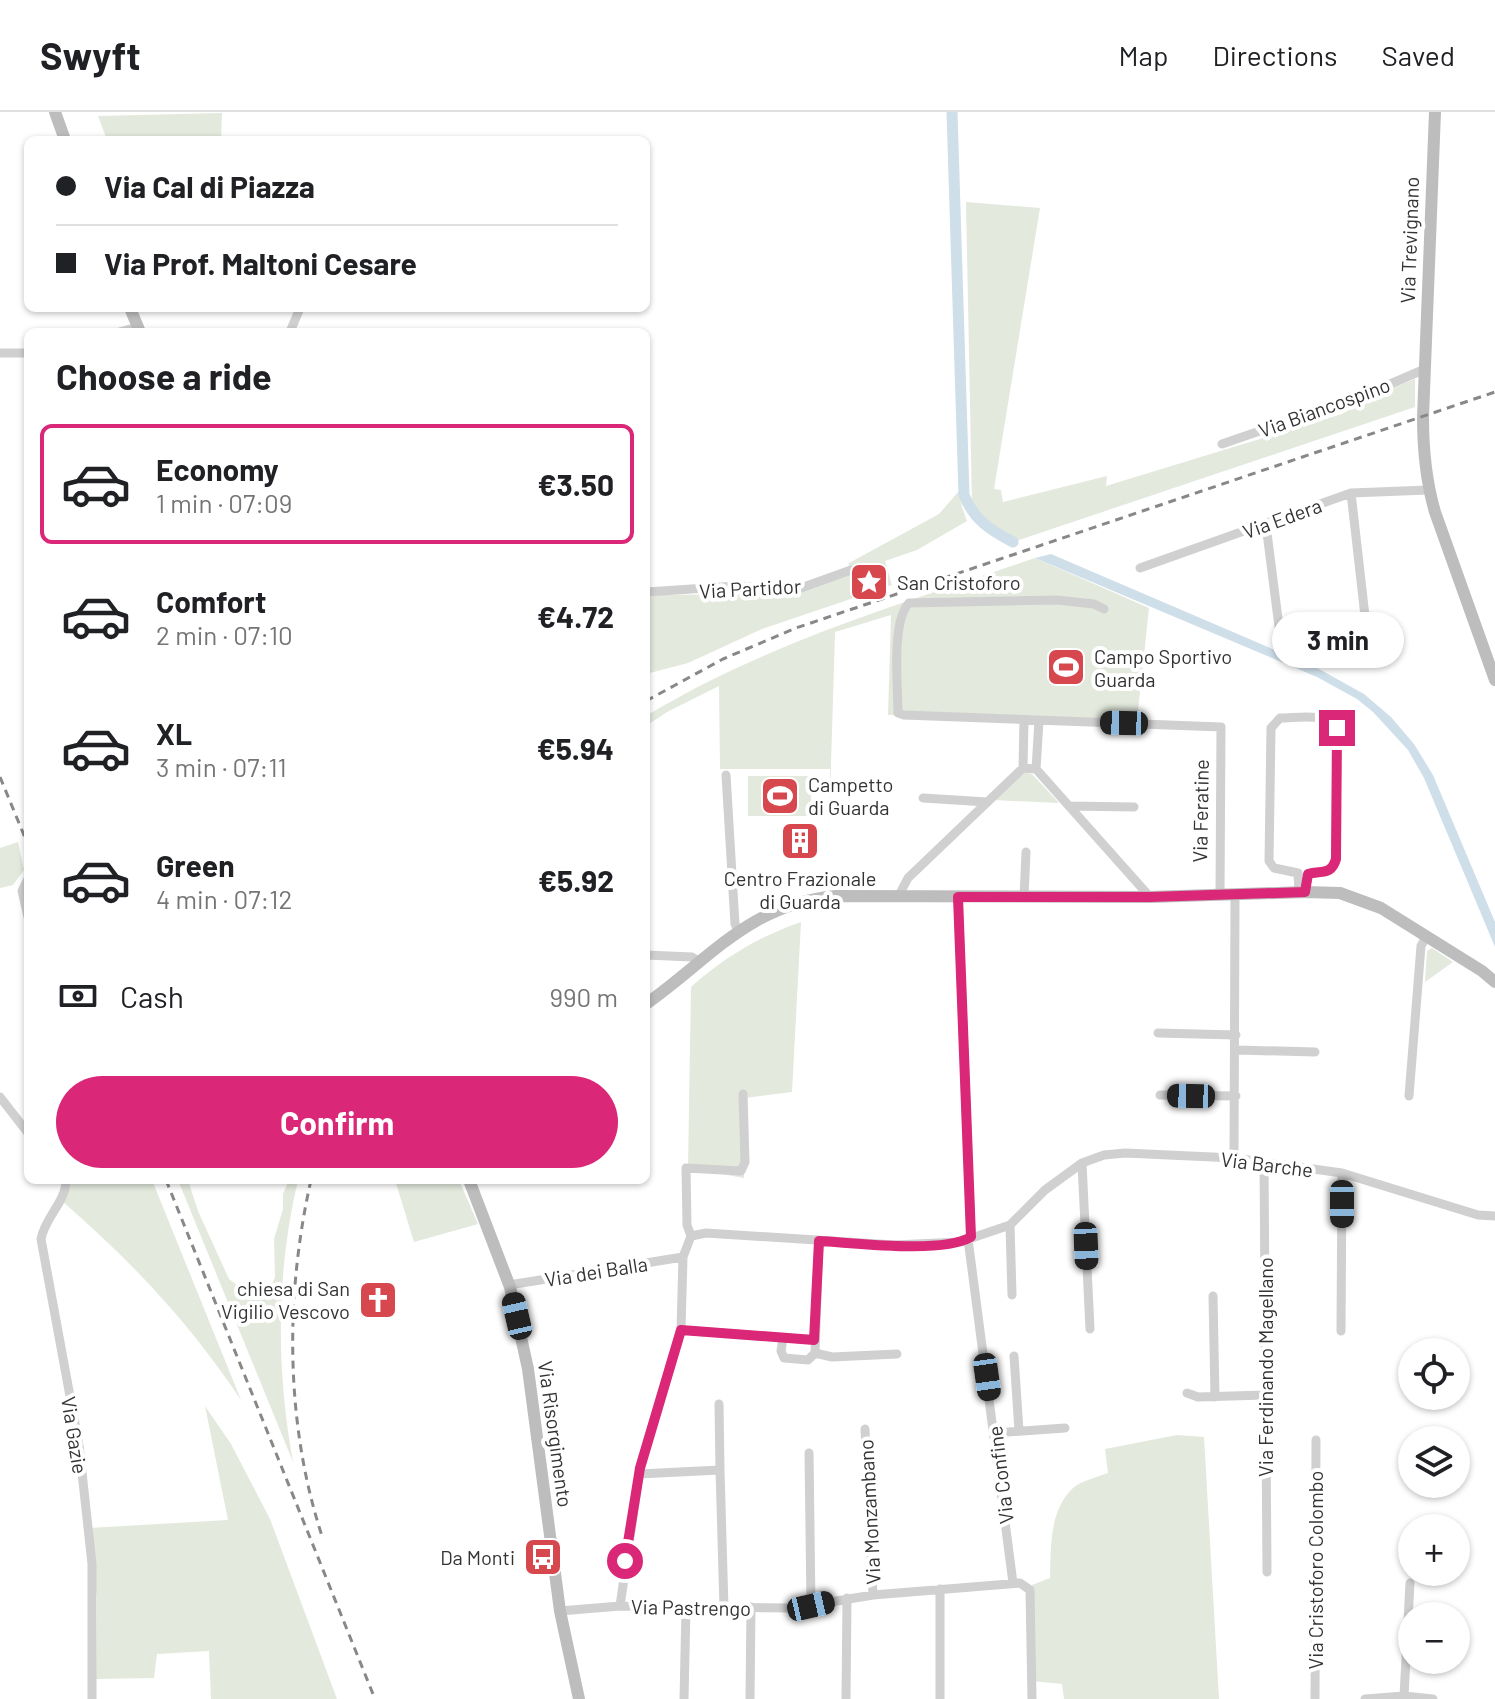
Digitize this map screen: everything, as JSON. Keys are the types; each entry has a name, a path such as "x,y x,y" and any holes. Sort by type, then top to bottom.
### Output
{"street":[{"name":"Via Trevignano","path":"1435,112 1423,432 1428,490 1495,680"},
{"path":"54,113 63,136"},
{"path":"0,353 24,353"},
{"name":"Via Biancospino","path":"1222,444 1325,409 1425,369"},
{"name":"Via Edera","path":"1140,568 1351,493 1428,490"},
{"path":"1351,493 1370,660"},
{"path":"1266,525 1282,650"},
{"name":"Via Partidor","path":"650,592 737,586 798,589 851,570"},
{"path":"1036,769 1039,721 898,713 899,629 905,607 909,603 926,602 1057,600 1094,604 1104,609"},
{"path":"1280,718 1330,720 1337,728 1336,859 1326,873 1308,874 1302,892 1298,873 1274,868 1269,861 1271,728 1280,718"},
{"path":"898,897 908,878 1023,768 1024,720"},
{"name":"Via Feratine","path":"1039,721 1221,727 1220,895"},
{"path":"1023,768 1036,769 1150,897"},
{"path":"726,775 735,924 738,930"},
{"path":"923,798 987,802"},
{"path":"1070,806 1134,807"},
{"path":"1024,897 1026,852"},
{"path":"650,1001 738,930 766,914 810,899 836,896 1150,897 1340,893 1381,908 1492,974"},
{"path":"1234,1158 1235,895"},
{"name":"Via Confine","path":"958,897 970,1238 1013,1583 1026,1585 1030,1590 1032,1699"},
{"path":"1409,1096 1421,946 1426,937"},
{"path":"650,955 692,957 700,962"},
{"path":"1158,1033 1236,1035"},
{"path":"1236,1050 1315,1052"},
{"path":"620,1606 639,1474 681,1330 683,1257 691,1236 687,1225 686,1168 741,1171 745,1162 743,1094"},
{"path":"1160,1095 1236,1096"},
{"path":"0,1097 24,1128"},
{"name":"Via Barche","path":"691,1236 706,1233 819,1241 920,1245 954,1243 1010,1225 1045,1190 1082,1163 1104,1155 1125,1153 1234,1158 1342,1173 1478,1215 1495,1216"},
{"name":"Via Ferdinando Magellano","path":"1264,1162 1267,1572"},
{"path":"1082,1163 1090,1329"},
{"path":"1341,1331 1342,1173"},
{"name":"Via Gazie","path":"66,1184 41,1239 79,1445 92,1564 92,1699"},
{"name":"Via Risorgimento","path":"471,1184 509,1285 528,1369 560,1611 579,1699"},
{"path":"1010,1225 1012,1295"},
{"path":"783,1338 781,1351 784,1358 808,1360 815,1353 819,1241"},
{"name":"Via dei Balla","path":"509,1285 683,1257"},
{"path":"1213,1296 1215,1397"},
{"path":"681,1330 814,1340"},
{"path":"815,1353 832,1357 897,1354"},
{"path":"1014,1356 1019,1431"},
{"path":"1187,1393 1198,1397 1265,1395"},
{"path":"719,1404 724,1608"},
{"path":"995,1433 1065,1428"},
{"name":"Via Monzambano","path":"865,1429 873,1595"},
{"name":"Via Cristoforo Colombo","path":"1315,1699 1316,1440"},
{"path":"809,1453 811,1606"},
{"path":"639,1474 720,1470"},
{"name":"Via Pastrengo","path":"560,1611 620,1606 811,1606 873,1595 1013,1583"},
{"path":"1410,1586 1410,1697"},
{"path":"940,1589 940,1699"},
{"path":"846,1699 847,1598"},
{"path":"750,1699 751,1607"},
{"path":"684,1699 686,1608"},
{"path":"1365,1699 1433,1699"}],"shaded area":[{"path":"222,113 221,136 106,136 98,116"},
{"path":"966,202 1040,208 994,489 1001,490 1003,502 1107,476 1106,486 1342,414 1374,395 1415,379 1415,407 1016,541 984,521 972,504"},
{"path":"959,491 967,521 917,550 885,561 892,585 762,629 688,663 650,673 650,595 776,594 848,569 849,563 939,514"},
{"path":"1051,554 1319,669 1364,694 1391,717 1414,744 1433,775 1495,922 1495,947 1424,778 1408,750 1373,712 1357,699 1317,677 1035,558"},
{"path":"1035,558 1149,608 1137,720 888,715 891,615 835,632 829,830 830,769 720,769 719,686 650,723 650,714 739,667 885,609"},
{"path":"1025,772 1032,774 1059,803 993,800"},
{"name":"Campetto di Guarda","path":"748,776 811,776 811,816 748,816"},
{"path":"18,842 24,870 13,885 0,888 0,848"},
{"path":"801,922 792,1092 745,1098 744,1178 688,1168 691,987 743,949"},
{"path":"1432,948 1453,962 1425,982 1427,951"},
{"path":"68,1184 154,1184 241,1400 201,1344 158,1294 62,1201"},
{"path":"180,1184 189,1184 229,1279 241,1288 272,1284 275,1277 274,1239 283,1209 283,1194 287,1184 297,1184 286,1250 281,1321 284,1392 293,1462"},
{"path":"396,1184 461,1184 478,1224 414,1242"},
{"path":"205,1406 231,1444 270,1519 337,1699 211,1699 209,1651 157,1654 154,1678 96,1679 97,1598 89,1528 228,1520"},
{"path":"1177,1435 1204,1437 1219,1699 1064,1699 1062,1684 1031,1681 1032,1585 1050,1578 1053,1530 1059,1507 1073,1488 1108,1473 1105,1449"}],"waterway":[{"path":"952,112 964,495 984,523 1013,542"}],"railway":[{"path":"650,699 723,659 796,628 1495,392"},
{"path":"0,777 24,835"},
{"path":"168,1184 375,1699"},
{"path":"310,1184 297,1268 293,1359 301,1449 322,1536"}],"place":[{"name":"San Cristoforo","path":"869,582"},
{"name":"Campo Sportivo Guarda","path":"1066,667"},
{"name":"Campetto di Guarda","path":"780,796"},
{"name":"Centro Frazionale di Guarda","path":"800,841"},
{"name":"chiesa di San Vigilio Vescovo","path":"378,1300"},
{"name":"Da Monti","path":"543,1557"}],"route":[{"path":"625,1561 640,1468 681,1330 814,1340 819,1241 933,1244 960,1242 971,1237 958,897 1150,897 1305,892 1308,874 1326,873 1336,859 1337,728"}]}
